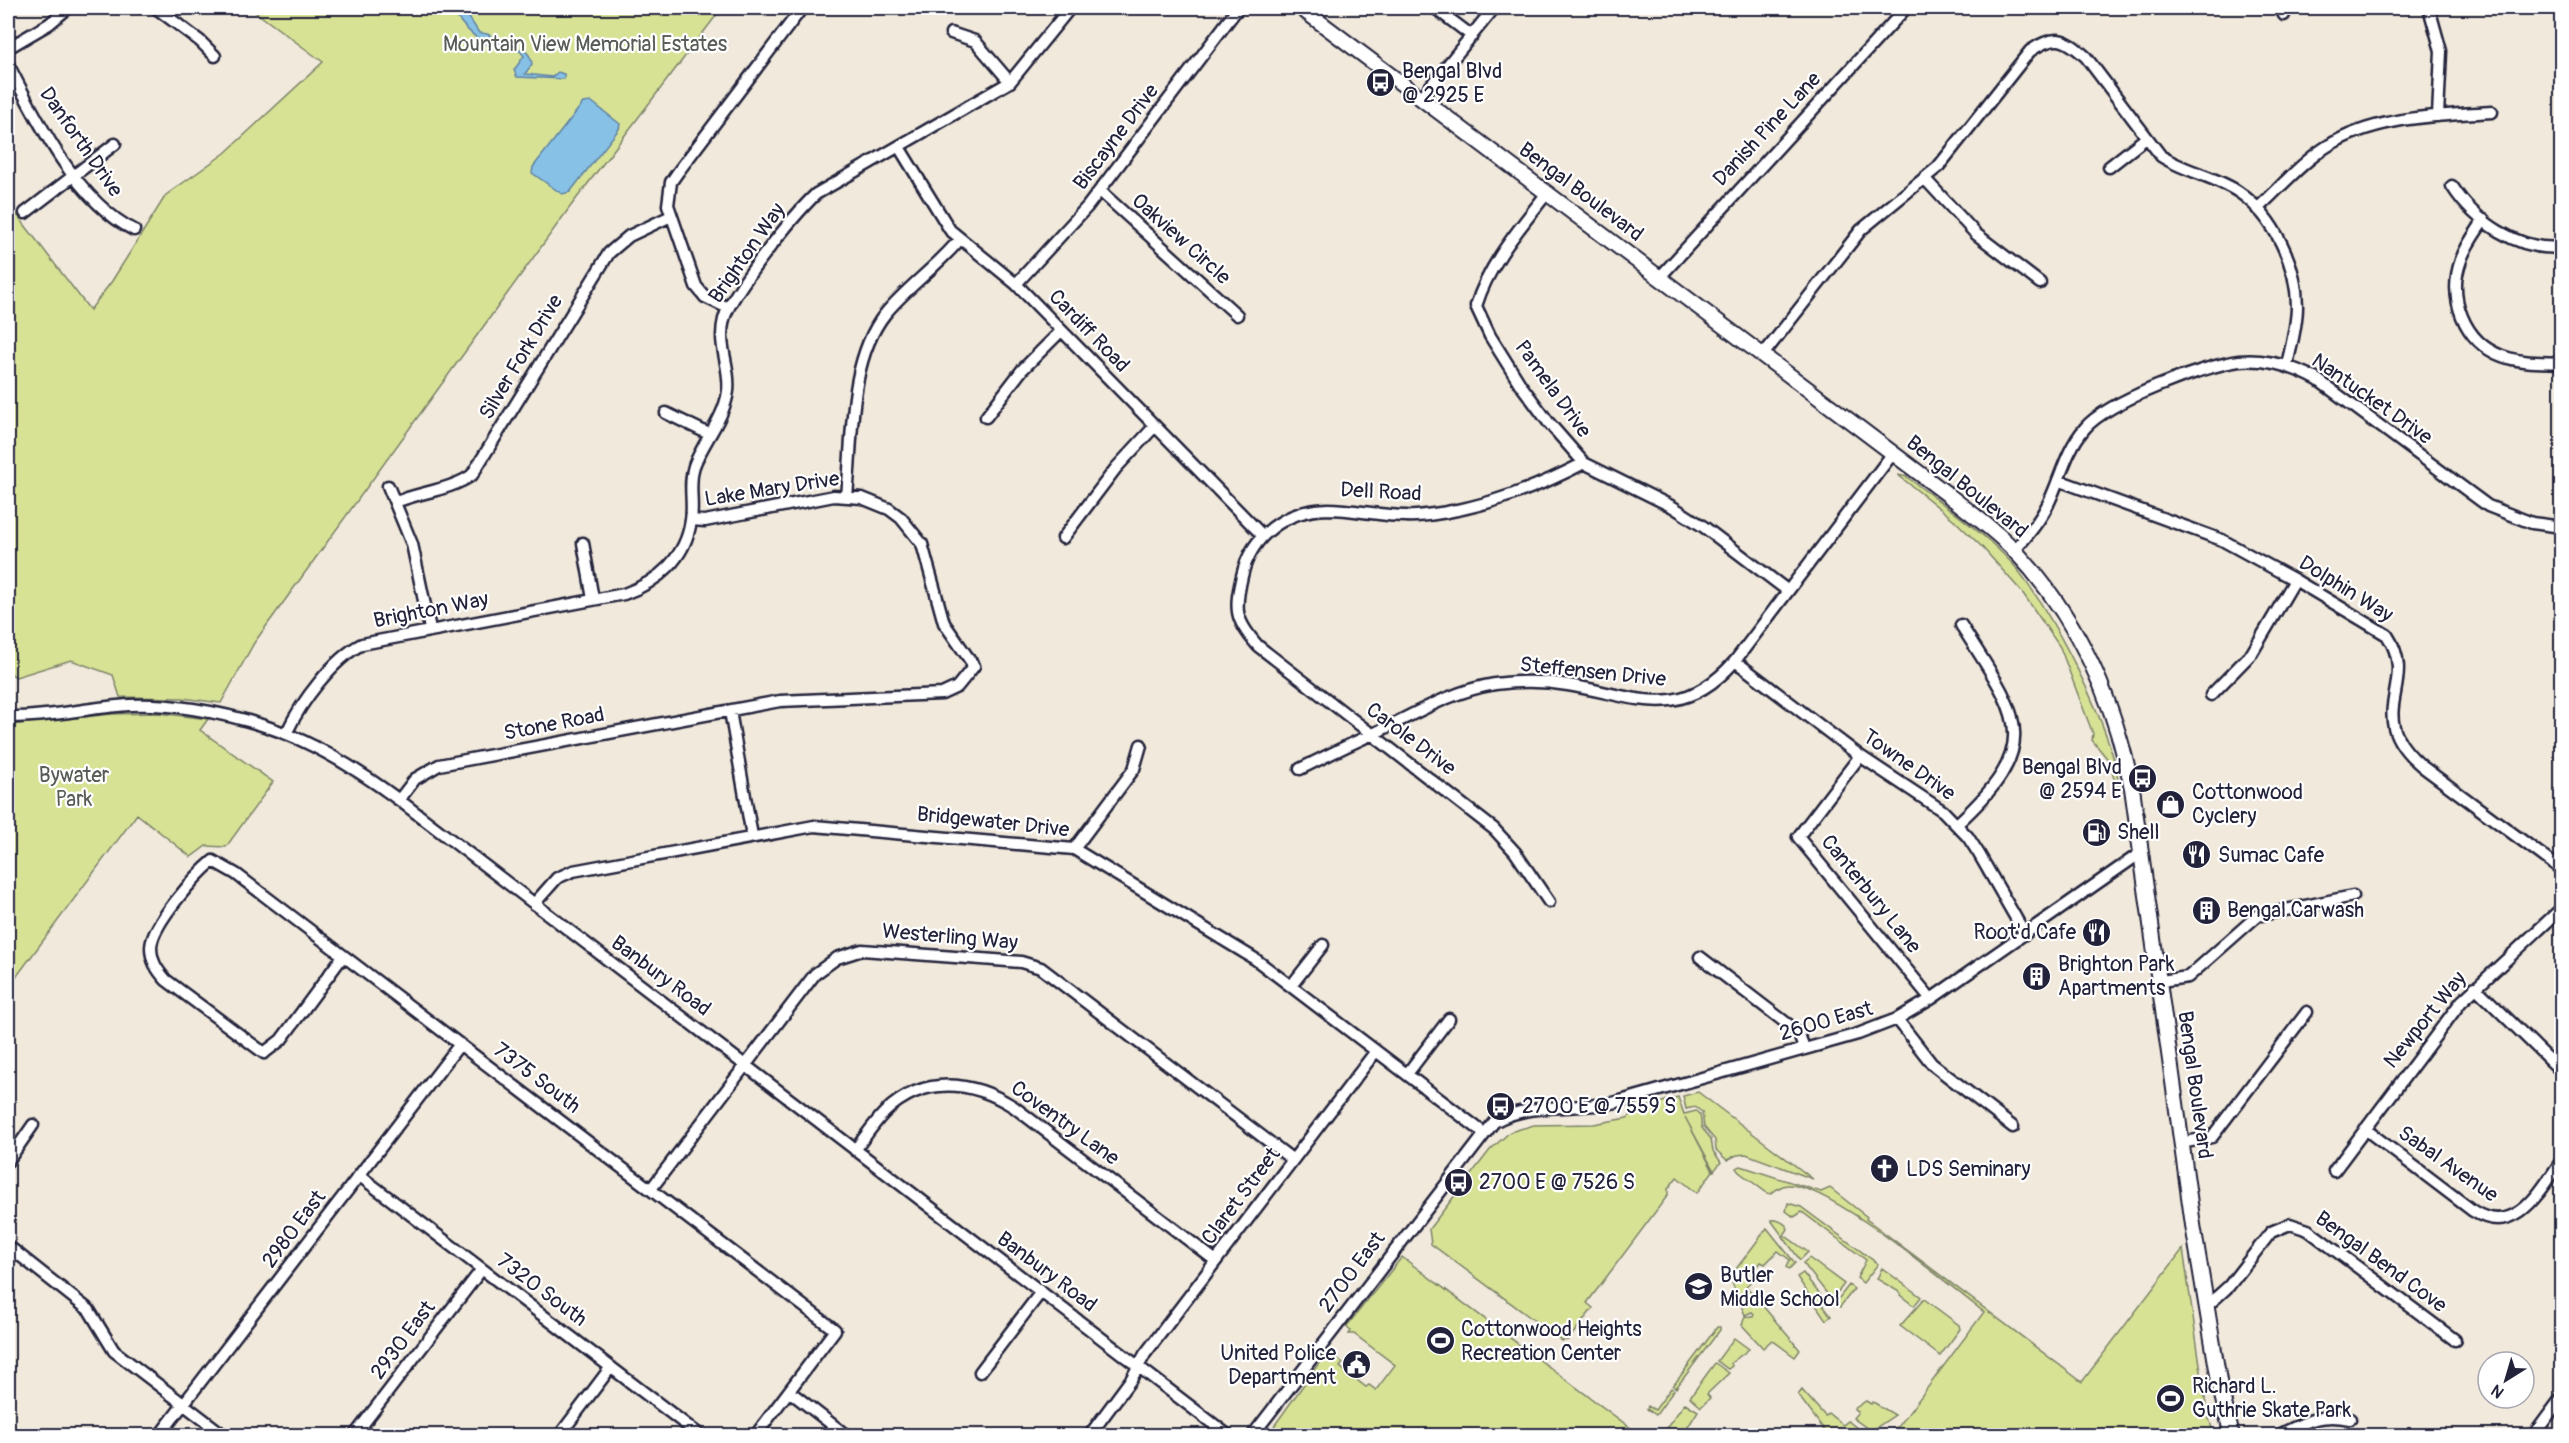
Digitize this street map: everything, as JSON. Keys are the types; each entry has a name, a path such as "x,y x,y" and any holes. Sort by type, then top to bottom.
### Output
{"main road":[{"name":"Bengal Boulevard","path":"1301,8 1893,453 2014,550 2064,616 2100,681 2125,751 2161,981 2181,1143 2220,1387 2232,1436"}],"street":[{"path":"8,48 49,24 68,8"},
{"path":"156,8 200,40 214,56"},
{"path":"728,308 700,292 671,216 669,194 678,172 802,8"},
{"name":"Brighton Way","path":"287,732 293,719 333,666 351,650 374,640 624,594 645,586 663,573 686,539 692,519 691,474 728,393 721,345 728,308 805,205 816,194 1011,82 1070,8"},
{"name":"Biscayne Drive","path":"1016,284 1100,191 1238,8"},
{"path":"1435,8 1472,36"},
{"path":"1421,98 1494,8"},
{"name":"Danish Pine Lane","path":"1659,278 1906,8"},
{"path":"2429,8 2440,51 2438,116"},
{"path":"951,33 975,41 1011,82"},
{"path":"1763,355 1861,230 1925,179 1950,152 2030,51 2044,41 2057,38 2073,45 2086,57 2161,156 2175,165 2220,182 2240,193 2257,209 2277,238 2294,279 2297,304 2295,328 2287,365"},
{"name":"Danforth Drive","path":"8,64 44,131 74,174 103,210 134,230"},
{"path":"2257,209 2317,154 2332,144 2390,122 2492,112"},
{"path":"2109,167 2146,138"},
{"path":"25,213 115,144"},
{"name":"Cardiff Road","path":"899,147 941,220 960,239 1016,284 1262,535"},
{"path":"1925,179 1976,234 2040,283"},
{"path":"2452,186 2460,198 2484,220 2516,240 2533,246 2562,247"},
{"name":"Oakview Circle","path":"1100,191 1237,315"},
{"name":"Pamela Drive","path":"1547,193 1493,266 1476,306 1490,336 1520,384 1549,423 1584,463 1673,507 1704,527 1788,591"},
{"name":"Silver Fork Drive","path":"396,502 457,483 472,475 609,253 635,232 671,216"},
{"path":"2484,220 2466,248 2457,271 2457,302 2463,320 2472,335 2485,347 2502,356 2520,360 2562,363"},
{"path":"847,496 863,354 873,332 887,312 960,239"},
{"path":"986,417 1017,375 1061,331"},
{"name":"Nantucket Drive","path":"2014,550 2044,513 2079,436 2100,414 2114,405 2217,366 2240,361 2287,365 2318,380 2488,506 2532,523 2562,527"},
{"path":"666,413 709,434"},
{"path":"1063,538 1116,468 1154,427"},
{"name":"Steffensen Drive","path":"1300,770 1428,705 1494,685 1531,682 1566,684 1641,700 1662,701 1689,697 1707,688 1735,662 1893,453"},
{"name":"Dell Road","path":"1237,617 1237,601 1244,567 1262,535 1274,526 1303,512 1329,509 1408,516 1476,506 1557,477 1584,463"},
{"name":"Dolphin Way","path":"2058,480 2222,540 2387,635 2396,648 2400,662 2391,708 2393,725 2399,741 2409,756 2562,870"},
{"path":"388,486 417,562 430,630"},
{"name":"Lake Mary Drive","path":"692,519 705,521 847,496 875,502 889,509 912,530 922,544 944,623 974,666"},
{"path":"584,543 593,599"},
{"path":"2211,695 2252,652 2295,580"},
{"name":"Carole Drive","path":"1237,617 1258,646 1494,829 1515,852 1550,902"},
{"path":"1957,824 1991,792 2010,759 2014,742 2014,724 2003,690 1961,625"},
{"name":"Towne Drive","path":"1735,662 1860,756 1919,793 1957,824 1979,854 2025,934"},
{"name":"Stone Road","path":"399,800 415,779 439,765 797,700 927,697 942,694 957,687 974,666"},
{"name":"Banbury Road","path":"8,717 132,705 174,707 225,714 287,732 334,756 399,800 1229,1436"},
{"path":"730,711 752,836"},
{"path":"1074,849 1134,769 1141,745"},
{"name":"Canterbury Lane","path":"1860,756 1798,837 1931,999"},
{"name":"Bridgewater Drive","path":"534,904 549,884 565,873 801,827 825,826 1074,849 1227,940 1292,986 1484,1133"},
{"name":"2600 East","path":"1484,1133 1494,1122 1519,1112 1617,1102 1858,1034 1897,1019 1931,999 2142,852"},
{"name":"7375 South","path":"343,956 281,1040 264,1053 166,980 156,970 151,945 156,931 198,874 213,861 236,874 835,1330 789,1391"},
{"path":"2161,981 2188,977 2258,916 2353,896"},
{"name":"Newport Way","path":"2334,1171 2447,1019 2475,987 2562,908"},
{"path":"1292,986 1323,945"},
{"name":"Westerling Way","path":"651,1189 815,974 849,953 876,950 1021,962 1049,973 1293,1160"},
{"path":"1700,957 1798,1032 1804,1048"},
{"path":"2475,987 2562,1072"},
{"path":"2181,1143 2212,1137 2307,1012"},
{"path":"1407,1074 1449,1019"},
{"path":"1897,1019 1932,1064 2013,1127"},
{"name":"2980 East","path":"159,1436 460,1044"},
{"name":"Claret Street","path":"1089,1436 1216,1261 1376,1051"},
{"name":"Coventry Lane","path":"855,1150 884,1113 907,1096 934,1086 950,1084 983,1090 1014,1107 1216,1261"},
{"path":"8,1161 33,1125"},
{"name":"Sabal Avenue","path":"2365,1129 2473,1211 2490,1220 2500,1221 2519,1213 2561,1163"},
{"name":"2700 East","path":"1252,1436 1484,1133"},
{"name":"7320 South","path":"360,1176 701,1436"},
{"name":"Bengal Bend Cove","path":"2208,1305 2229,1286 2271,1232 2290,1224 2308,1230 2455,1340"},
{"path":"8,1246 89,1310 114,1351 225,1436"},
{"name":"2930 East","path":"354,1436 482,1269"},
{"path":"980,1372 1041,1292"},
{"path":"559,1436 611,1367"},
{"path":"755,1436 789,1391 847,1436"},
{"path":"2533,1436 2562,1397"},
{"path":"2277,1436 2317,1417 2328,1415 2350,1419"}],"green space":[{"name":"Mountain View Memorial Estates","path":"250,8 722,8 570,207 254,643 221,703 182,698 120,697 113,675 71,660 16,677 8,672 8,203 90,310 112,281 166,195 225,153 323,62"},
{"path":"1898,475 1907,477 1973,527 2010,561 2025,579 2061,638 2096,709 2117,773 2118,795 2110,762 2092,740 2093,734 2060,647 2022,592 1982,547 1953,519"},
{"name":"Bywater Park","path":"158,713 208,719 200,730 273,782 226,847 206,846 191,857 137,814 8,988 8,725 112,714"},
{"path":"1698,1092 1813,1179 1746,1154 1727,1160 1716,1150 1715,1140 1704,1127 1702,1112 1695,1107 1686,1109 1683,1096"},
{"path":"1678,1097 1684,1114 1696,1111 1700,1115 1702,1128 1711,1139 1713,1151 1721,1162 1714,1171 1685,1117 1713,1171 1697,1193 1677,1177 1668,1189 1668,1195 1587,1303 1593,1308 1568,1340 1562,1341 1431,1244 1429,1229 1490,1150 1510,1132 1534,1125 1594,1124 1627,1118 1640,1109"},
{"path":"1741,1166 1821,1192 1830,1188 1867,1217 1866,1219 2082,1382 2183,1249 2207,1412 2214,1435 1881,1435 1899,1426 1984,1312 1887,1237 1830,1200 1806,1189 1787,1185 1771,1194 1767,1193 1739,1172 1736,1168"},
{"path":"1788,1203 1801,1207 1878,1264 1863,1283 1857,1278 1866,1260 1802,1212 1794,1217 1786,1211"},
{"path":"1771,1220 1785,1225 1788,1229 1784,1235 1808,1252 1800,1260"},
{"path":"1767,1228 1795,1263 1789,1269 1786,1267 1790,1260 1778,1251 1765,1264 1761,1262 1755,1270 1759,1275 1746,1286 1800,1350 1795,1357 1772,1340 1763,1348 1742,1325 1745,1316 1753,1317 1754,1314 1752,1312 1745,1315 1731,1280 1733,1273"},
{"name":"Cottonwood Heights Recreation Center","path":"1402,1257 1640,1435 1267,1436 1324,1356 1329,1360 1333,1355 1343,1363 1340,1367 1366,1387 1369,1385 1376,1390 1395,1365 1354,1334 1349,1334 1351,1331 1346,1327"},
{"path":"1809,1258 1844,1284 1832,1300 1803,1263"},
{"path":"1882,1268 1921,1297 1914,1306 1900,1295 1901,1293 1877,1279"},
{"path":"1803,1273 1825,1301 1822,1304 1831,1316 1826,1320 1797,1277"},
{"path":"1849,1285 1854,1289 1840,1307 1835,1303"},
{"path":"1924,1299 1959,1325 1960,1329 1940,1356 1900,1326"},
{"path":"1717,1327 1720,1327 1720,1330 1676,1388 1673,1386"},
{"path":"1734,1338 1749,1349 1731,1363 1732,1366 1728,1369 1717,1361"},
{"path":"1715,1363 1729,1373 1707,1394 1710,1398 1701,1407 1690,1397"},
{"path":"1671,1388 1674,1390 1656,1415 1647,1409 1648,1406 1655,1410"},
{"path":"1802,1390 1825,1416 1829,1414 1843,1425 1848,1421 1866,1435 1828,1435 1798,1395"},
{"path":"1866,1401 1871,1404 1873,1402 1895,1415 1871,1431 1853,1418 1858,1412 1854,1409"},
{"path":"1685,1403 1698,1411 1686,1430 1693,1435 1667,1435 1665,1430"}],"water":[{"path":"453,8 463,8 479,33 488,34 503,44 527,53 532,64 525,74 552,77 558,72 564,74 564,79 517,77 514,70 524,56 520,51 502,45 494,48 482,41 464,26"},
{"path":"592,102 620,124 619,129 570,192 562,194 532,173 533,167 583,103"}],"place":[{"name":"Bengal Blvd @ 2925 E","path":"1381,83"},
{"name":"Bengal Blvd @ 2594 E","path":"2143,779"},
{"name":"Cottonwood Cyclery","path":"2171,804"},
{"name":"Shell","path":"2096,832"},
{"name":"Sumac Cafe","path":"2197,855"},
{"name":"Bengal Carwash","path":"2206,910"},
{"name":"Root'd Cafe","path":"2097,932"},
{"name":"Brighton Park Apartments","path":"2037,976"},
{"name":"2700 E @ 7559 S","path":"1501,1106"},
{"name":"LDS Seminary","path":"1885,1169"},
{"name":"2700 E @ 7526 S","path":"1458,1182"},
{"name":"Butler Middle School","path":"1699,1287"},
{"name":"Cottonwood Heights Recreation Center","path":"1440,1341"},
{"name":"United Police Department","path":"1357,1365"},
{"name":"Richard L. Guthrie Skate Park","path":"2171,1398"}]}
